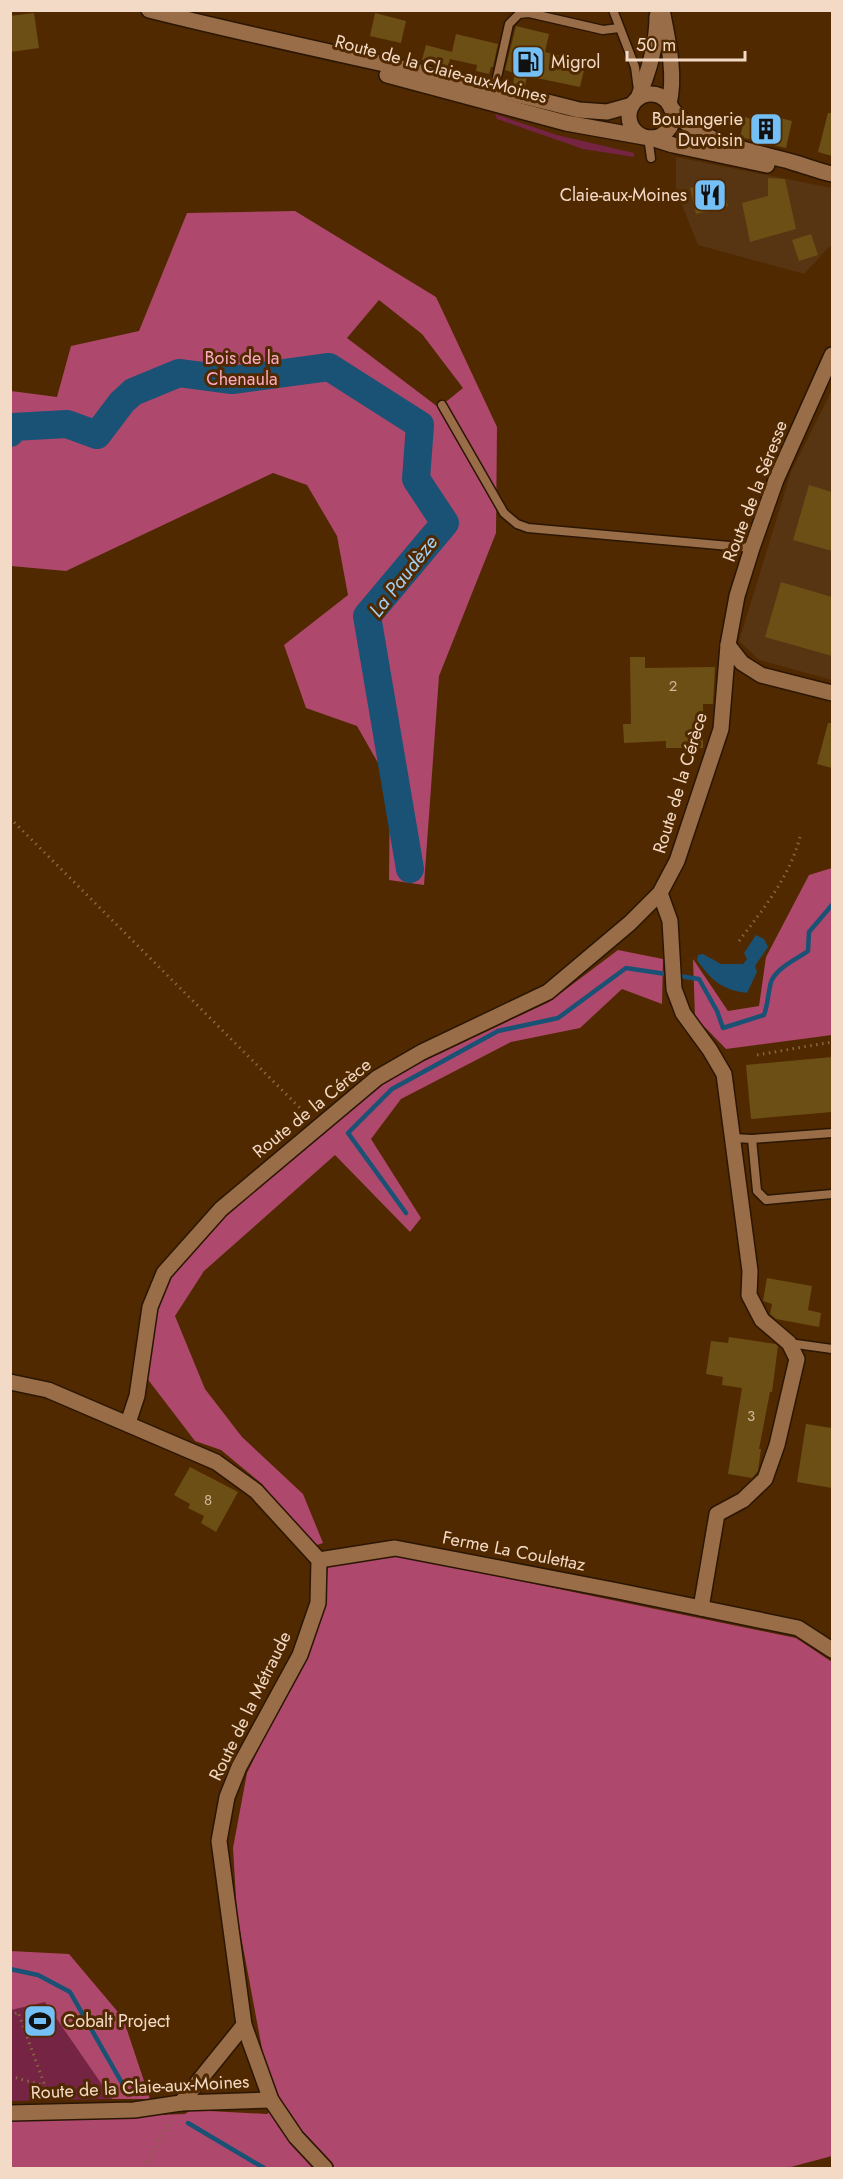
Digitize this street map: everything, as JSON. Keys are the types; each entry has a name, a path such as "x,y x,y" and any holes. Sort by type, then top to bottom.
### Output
{"street":[{"name":"Route de la Claie-aux-Moines","path":"149,10 493,97 566,123 647,137 673,146 726,158 826,172"},
{"path":"657,10 655,46 650,68 629,112 630,124 638,133 647,137 664,133 672,122 671,71 662,10"},
{"path":"635,101 656,94 670,106"},
{"name":"Route de la Claie-aux-Moines","path":"493,97 595,113 607,112 635,101"},
{"name":"Route de la Claie-aux-Moines","path":"670,106 677,115 697,130 720,142 826,172"},
{"name":"Route de la Séresse","path":"728,645 737,596 776,480 832,356"},
{"path":"728,645 742,663 761,675 832,693"},
{"name":"Route de la Cérèce","path":"128,1423 136,1396 150,1306 164,1273 220,1209 377,1078 422,1052 548,992 630,923 660,893 677,861 721,729 728,645"},
{"path":"660,893 670,921 674,989 682,1013 710,1050 724,1074 750,1271 749,1295 762,1320 789,1343 797,1359 777,1445 765,1479 743,1500 717,1514 701,1608"},
{"path":"10,1382 48,1390 216,1462 256,1491 319,1560"},
{"name":"Ferme La Coulettaz","path":"319,1560 395,1548 798,1628 832,1650"},
{"name":"Route de la Métraude","path":"319,1560 318,1603 300,1654 239,1767 226,1797 219,1841 244,2025 271,2100 296,2137 325,2169"},
{"path":"181,2103 244,2025"},
{"name":"Route de la Claie-aux-Moines","path":"10,2113 134,2110 181,2103 271,2100"}],"lane":[{"path":"613,10 635,67 638,89 635,101"},
{"path":"493,97 509,24 519,14 529,13 603,30 619,28"},
{"path":"647,137 651,158"},
{"path":"442,405 504,513 517,524 528,528 752,548"},
{"path":"734,1138 832,1133"},
{"path":"752,1138 758,1191 766,1200 832,1194"},
{"path":"789,1343 832,1349"}],"path":[{"path":"10,818 319,1126"},
{"path":"739,941 769,903 788,871 800,837"},
{"path":"757,1054 832,1041"},
{"path":"10,2018 18,2012 45,2086 10,2076"},
{"path":"144,2169 181,2103"}],"shaded area":[{"path":"495,114 557,135 634,153 634,157 583,149 497,119"},
{"path":"676,157 832,188 832,247 829,247 804,274 698,245 676,190"},
{"path":"832,390 832,680 759,660 739,641 791,472"},
{"name":"Cobalt Project","path":"10,1978 54,1998 86,2043 112,2099 11,2101"}],"green space":[{"name":"Bois de la Chenaula","path":"295,211 436,297 497,427 496,533 439,676 424,885 389,880 390,784 357,726 306,708 284,645 348,595 337,536 307,485 273,473 66,571 11,566 11,391 57,397 71,346 139,331 187,213","holes":["379,300 422,334 463,388 438,407 347,338"]},
{"path":"832,868 832,1035 726,1049 695,1017 693,959 728,1011 759,1006 766,957 809,875"},
{"path":"618,950 663,959 662,1004 622,989 580,1028 511,1042 401,1099 371,1139 421,1218 410,1232 335,1155 204,1271 175,1316 205,1389 242,1437 303,1494 323,1543 314,1546 262,1484 221,1450 195,1441 146,1377 156,1311 168,1279 224,1217 331,1123 380,1086 422,1062 549,1002"},
{"path":"394,1555 796,1638 832,1662 832,2156 787,2168 11,2168 10,2120 185,2114 191,2110 267,2114 281,2102 263,2054 237,1915 233,1848 247,1773 305,1655 324,1605 328,1566"},
{"path":"10,1951 69,1954 123,2018 150,2099 112,2099 45,2002 11,2010"}],"water":[{"path":"756,935 764,939 768,947 755,966 757,972 747,993 724,987 707,973 697,960 698,955 703,954 721,964 743,964 747,959 744,953"}],"building":[{"path":"34,13 39,48 10,52 10,16"},
{"path":"375,13 406,21 401,43 370,36"},
{"path":"516,26 549,34 545,52 586,62 580,87 527,76 525,86 513,84 515,73 505,70"},
{"path":"456,34 498,44 493,67 489,74 476,71 477,65 450,59 448,67 422,60 426,45 452,52"},
{"path":"828,113 832,113 832,156 818,152"},
{"name":"Boulangerie Duvoisin","path":"764,114 792,121 786,148 740,137 745,117 762,122"},
{"path":"768,178 785,179 796,229 750,242 742,203 768,196"},
{"path":"722,181 728,206 696,214 690,188"},
{"path":"811,234 818,255 799,261 792,240"},
{"path":"809,485 832,492 832,551 793,540"},
{"path":"781,582 832,597 832,656 765,637"},
{"path":"630,657 645,657 645,668 715,667 713,704 703,704 703,748 666,748 666,741 624,743 623,724 631,724"},
{"path":"828,723 832,723 832,768 817,764"},
{"path":"832,1057 832,1112 751,1119 746,1065"},
{"path":"767,1278 812,1286 808,1310 821,1313 819,1327 776,1319 770,1314 772,1304 763,1301"},
{"path":"729,1337 778,1346 772,1392 770,1392 759,1449 761,1449 758,1471 752,1478 728,1474 742,1388 722,1385 723,1377 706,1374 711,1341 728,1343"},
{"path":"806,1424 832,1428 832,1488 797,1482"},
{"path":"190,1467 238,1492 216,1532 201,1523 204,1516 188,1508 190,1504 174,1495"}],"waterway":[{"name":"La Paudèze","path":"10,433 13,427 67,424 97,435 122,402 133,392 179,373 232,380 329,367 420,425 416,479 445,523 367,616 410,869"},
{"name":"La Paudèze","path":"406,1213 348,1133 392,1089 498,1031 558,1018 626,968 699,979 717,1011 723,1028 764,1015 771,982 777,972 808,951 809,932 832,905"},
{"path":"10,1969 38,1975 70,1992 126,2090"},
{"path":"188,2123 264,2168"}],"place":[{"name":"Migrol","path":"528,62"},
{"name":"Boulangerie Duvoisin","path":"766,129"},
{"name":"Claie-aux-Moines","path":"710,195"},
{"name":"Cobalt Project","path":"40,2021"}]}
